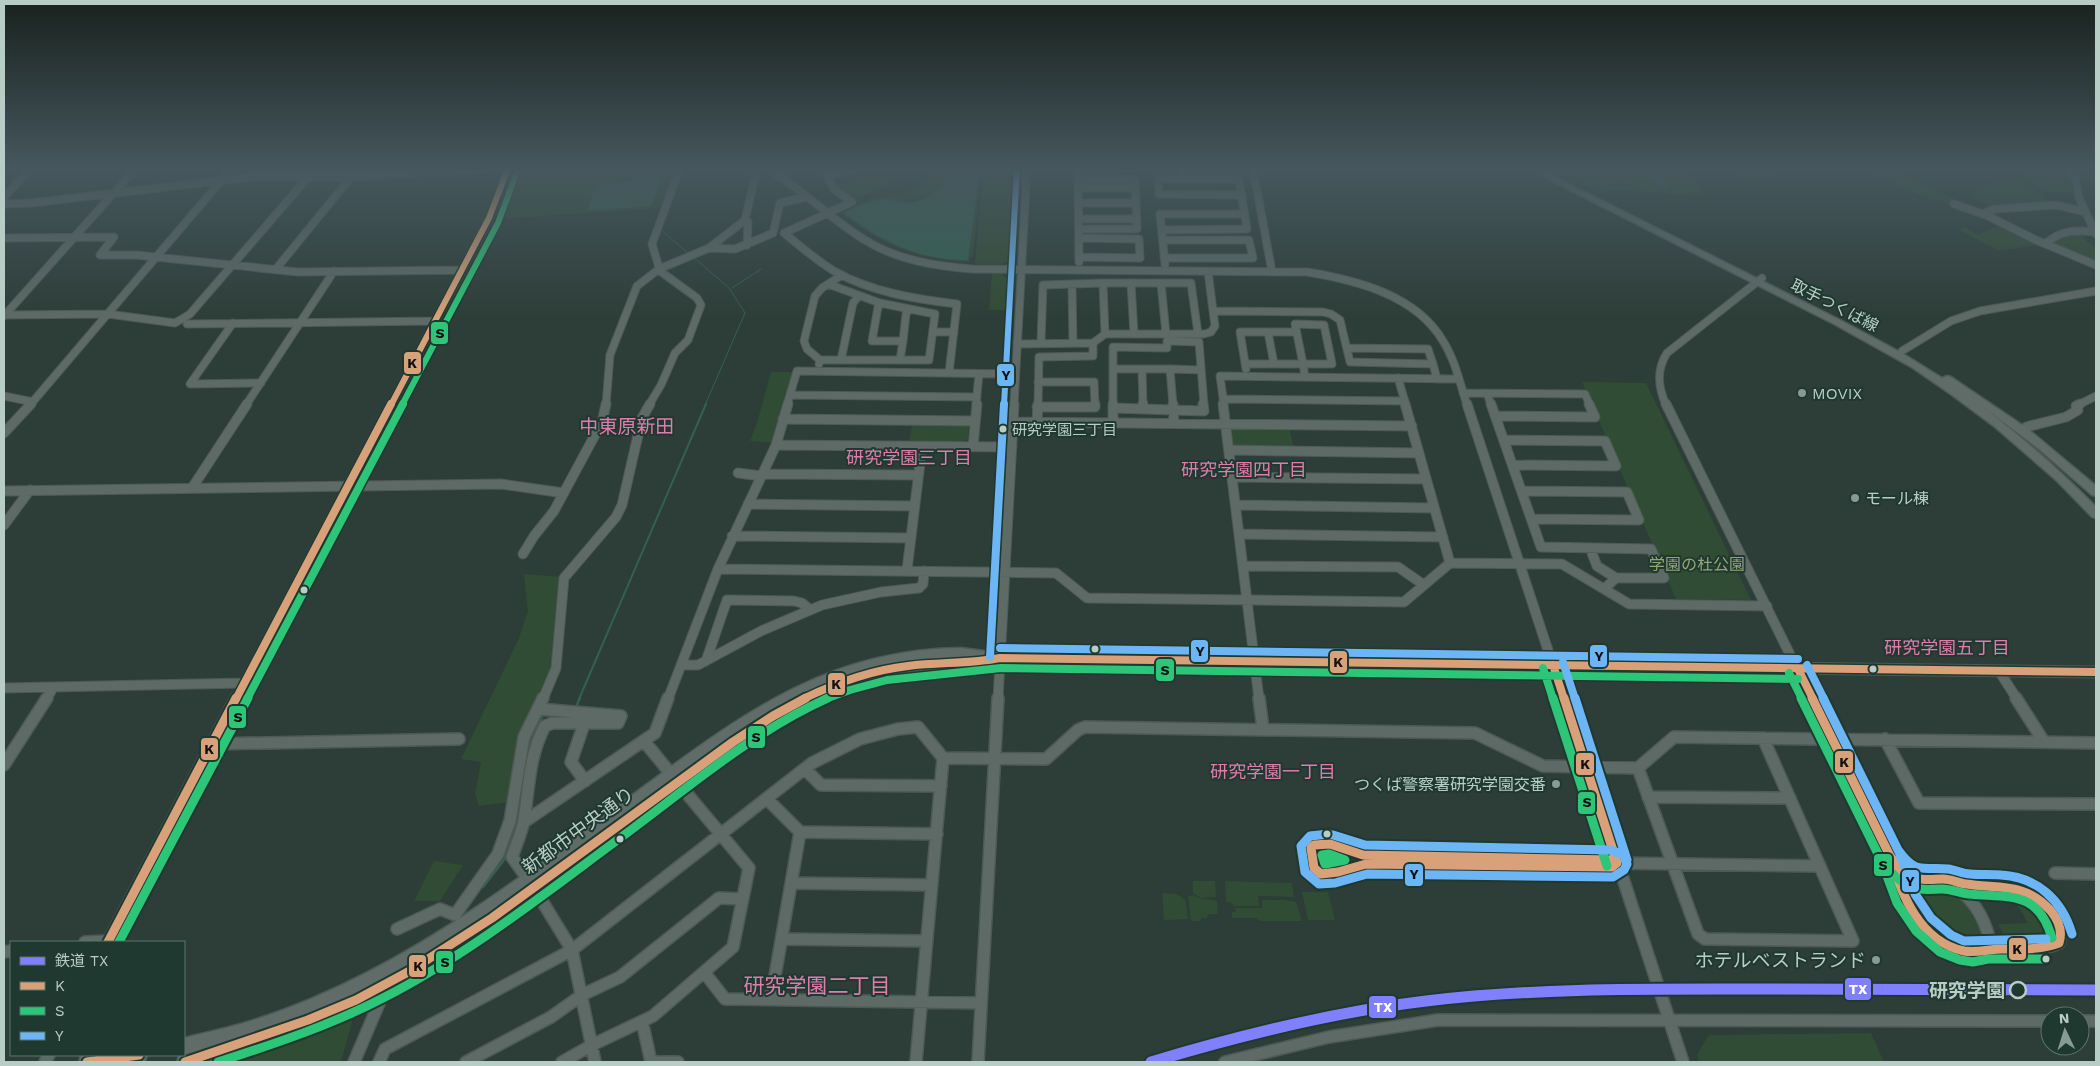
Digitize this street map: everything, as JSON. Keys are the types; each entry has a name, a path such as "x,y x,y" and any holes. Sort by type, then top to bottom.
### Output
{"main road":[{"name":"取手つくば線","path":"1632,218 1848,321 1902,351 2005,416 2060,459 2096,492"},
{"name":"取手つくば線","path":"1638,218 1760,280 1867,338 1936,379 2009,434 2063,481 2096,514"},
{"name":"新都市中央通り","path":"185,1062 251,1043 296,1026 379,988 457,942 531,884 674,778 708,759 780,711 834,684 896,668 928,664 982,664 1000,658 2096,672"},
{"name":"新都市中央通り","path":"185,1046 250,1030 299,1013 342,994 389,968 457,921 531,884"},
{"path":"87,1062 132,1056"}],"street":[{"path":"4,315 91,218"},
{"path":"4,433 33,402 190,218"},
{"path":"4,315 108,314 175,322 190,314 273,218"},
{"path":"276,269 318,218"},
{"path":"109,941 490,218"},
{"path":"397,929 440,909 457,921 498,854 510,821 524,737 539,709 556,668 564,578 594,544 619,511 633,462 642,418 661,385 675,353 688,340 701,305 697,298 659,269 652,244 662,218"},
{"path":"709,248 735,249 747,245 773,233 777,218"},
{"path":"818,218 784,233 820,262 842,274 889,293 957,304 949,373"},
{"path":"835,218 865,240 904,258 956,268 1307,272 1334,276 1377,290 1401,302 1434,327 1445,344 1464,393 1682,1062"},
{"path":"978,1062 1024,218"},
{"path":"1160,218 1165,270"},
{"path":"1188,218 1190,230"},
{"path":"1217,218 1218,230"},
{"path":"1162,230 1247,229 1245,218"},
{"path":"1262,218 1272,272"},
{"path":"1990,218 2096,265"},
{"path":"1079,229 1137,229 1137,220 1079,219 1079,229 1079,238 1079,257 1079,270"},
{"path":"523,554 534,536 554,511 602,422 606,404 610,355 637,286 659,269 709,248 745,220 748,222 747,245"},
{"path":"2046,243 2058,233 2067,229 2096,233 2094,223"},
{"path":"4,238 114,237 100,255 121,254 157,257 298,272 462,270"},
{"path":"1079,238 1139,239 1140,258 1079,257"},
{"path":"1162,240 1249,240 1252,258 1164,258"},
{"path":"192,488 334,271"},
{"path":"1017,344 1093,342 1105,334 1208,333 1214,329 1208,271"},
{"path":"828,284 858,297 881,304 935,314 930,360 820,360 807,349 804,341 815,296 828,284 842,274"},
{"path":"1760,280 1673,347 1661,361 1657,373 1662,396 1890,856 1893,870 1925,928 1943,943 1966,951 2046,949 2056,946 2062,936 2060,925 2046,904 2034,894 2020,888 2006,885 1967,884 1946,879 1922,879 1904,872"},
{"path":"1131,283 1134,334"},
{"path":"1161,283 1166,334"},
{"path":"1041,343 1044,285 1191,283 1198,334"},
{"path":"1103,284 1105,334"},
{"path":"1072,285 1073,343"},
{"path":"1902,351 1951,321 1980,311 2096,291"},
{"path":"841,360 852,303 858,297"},
{"path":"881,304 878,308 872,341 903,342"},
{"path":"900,360 906,314 909,310"},
{"path":"1213,311 1323,312 1331,314 1340,320 1350,362 1433,364"},
{"path":"187,324 435,320"},
{"path":"233,323 190,384 261,383"},
{"path":"1245,364 1274,364 1302,364 1332,364 1324,325 1295,324 1302,364 1305,377"},
{"path":"933,332 954,332"},
{"path":"1247,376 1240,332 1296,332"},
{"path":"1268,332 1274,364"},
{"path":"1113,408 1204,410 1198,342 1166,341 1167,348 1113,347 1113,369 1113,408 1113,423"},
{"path":"1036,422 1039,357 1094,356 1093,342"},
{"path":"1347,348 1428,349 1437,379"},
{"path":"817,372 820,360"},
{"path":"1113,369 1201,370"},
{"path":"1142,369 1143,409"},
{"path":"1170,370 1174,424"},
{"path":"524,822 655,733 718,569 776,445 797,371 1015,374"},
{"path":"973,447 979,374"},
{"path":"1263,729 1220,376 1459,379"},
{"path":"1398,378 1450,563"},
{"path":"1037,406 1095,407 1094,382 1038,382"},
{"path":"1464,393 1585,394 1595,417 1496,416"},
{"path":"1487,393 1541,547 1651,549 1664,578 1616,578 1597,566 1590,548"},
{"path":"791,395 977,397"},
{"path":"4,396 33,402"},
{"path":"2026,427 2066,416 2078,410 2076,406 2079,403 2096,396"},
{"path":"1222,399 1405,401"},
{"path":"784,420 975,421"},
{"path":"1013,422 1412,426"},
{"path":"1504,440 1605,441 1616,466 1513,465"},
{"path":"776,445 1012,447"},
{"path":"907,570 922,447"},
{"path":"1229,450 1419,452"},
{"path":"740,475 918,475"},
{"path":"1232,477 1426,479"},
{"path":"4,491 501,484 564,493"},
{"path":"4,525 30,490"},
{"path":"1522,491 1627,492 1639,520 1531,519"},
{"path":"748,504 915,506"},
{"path":"1236,505 1434,508"},
{"path":"1239,534 1443,537"},
{"path":"732,536 911,538"},
{"path":"718,569 1056,573 1087,598 1404,602 1450,563 1562,564 1629,604 1767,606"},
{"path":"1243,566 1398,567 1424,585"},
{"path":"681,665 698,665 761,631 822,605 855,597 919,588 923,584 924,571"},
{"path":"1604,589 1616,578"},
{"path":"706,661 727,600 794,602 802,603 810,610"},
{"path":"1999,671 2044,742"},
{"path":"4,688 244,683"},
{"path":"4,765 54,687"},
{"path":"539,709 621,716 618,723 553,723 545,726 538,739 528,784 524,822 512,857 572,950 595,1062"},
{"path":"584,724 571,762 585,781"},
{"path":"379,1062 385,1049 572,950 805,769 831,752 860,738 914,727 918,728 944,758 916,1062"},
{"path":"944,758 1046,759 1078,730 1085,727 1475,732 1543,766 1638,768 1674,737 2096,743"},
{"path":"1638,768 1698,934 1705,939 1853,941 1763,738"},
{"path":"212,744 459,739"},
{"path":"1886,739 1919,803 2096,804"},
{"path":"562,1062 592,1045 653,1016 733,947 749,868 720,836 644,741"},
{"path":"805,769 821,785 941,786"},
{"path":"1648,797 1790,798"},
{"path":"767,799 800,832 937,834"},
{"path":"771,999 800,832"},
{"path":"1890,856 1910,879 1920,883 1947,884 1960,889 1967,895 1988,933 1990,942 1986,949"},
{"path":"1617,863 1820,866"},
{"path":"2055,873 2096,874"},
{"path":"791,883 932,885"},
{"path":"1914,911 1913,897 1920,883"},
{"path":"466,1062 551,1016 582,995 620,977 719,898 742,899"},
{"path":"782,939 927,941"},
{"path":"704,972 725,999 981,1002"},
{"path":"354,1062 380,1001 379,988"},
{"path":"1226,1062 1329,1037 1438,1020 2040,1021"},
{"path":"642,1021 651,1062 678,1062"}],"green space":[{"path":"847,218 977,218 973,257 970,257 970,262 950,261 917,254 887,242"},
{"path":"979,218 1016,218 1014,258 1002,264 975,264"},
{"path":"2002,224 2041,244 1999,251 1960,230 1964,227 1978,235"},
{"path":"2078,231 2087,242 2096,248 2096,264 2051,243 2061,235"},
{"path":"992,274 1001,274 1012,281 1011,310 989,310"},
{"path":"771,372 793,372 773,443 750,441 757,423"},
{"name":"学園の杜公園","path":"1582,382 1646,383 1751,600 1676,599"},
{"path":"912,425 966,425 969,426 968,439 962,444 909,444"},
{"path":"1229,426 1289,427 1294,449 1231,447"},
{"path":"524,574 562,577 552,668 521,737 509,802 479,806 475,794 481,762 461,759 519,638 528,611"},
{"path":"1321,850 1338,851 1339,863 1344,866 1326,868 1323,865"},
{"path":"434,861 463,865 440,901 414,901"},
{"path":"1193,881 1215,881 1216,897 1201,898 1193,893"},
{"path":"1225,881 1292,883 1294,897 1258,896 1259,906 1234,906 1231,902 1226,902"},
{"path":"1933,885 1947,888 1963,900 1979,930 1980,936 1978,940 1967,942 1955,940 1933,926 1924,916 1919,906 1919,895 1924,886"},
{"path":"1975,887 2011,891 2020,894 2030,901 2045,921 2046,927 2043,932 2035,937 2037,942 2035,944 2009,944 1998,924 2028,923 2015,901 1983,901"},
{"path":"1302,892 1328,892 1335,920 1308,920"},
{"path":"1162,893 1177,894 1186,901 1188,919 1164,920"},
{"path":"1193,895 1202,899 1217,901 1218,914 1208,914 1207,918 1201,918 1201,921 1191,921 1188,896"},
{"path":"1262,900 1296,902 1302,921 1260,921 1257,918 1232,918 1232,912 1236,912 1235,908 1262,908"},
{"path":"353,1018 341,1062 231,1062"},
{"path":"1871,1033 1884,1062 1699,1062 1697,1055 1709,1035"}],"shaded area":[{"path":"851,218 974,218 968,260 933,257 903,248"}],"waterway":[{"path":"660,229 689,254"},
{"path":"693,257 729,288 745,313 705,405"},
{"path":"732,288 761,269"},
{"path":"579,699 706,404"},
{"path":"575,709 580,698"},
{"path":"529,751 532,736 543,715 557,716"},
{"path":"483,887 504,860 518,818 521,797"}],"rail line":[{"name":"TX","path":"1151,1062 1189,1050 1306,1021 1424,1001 1500,994 1644,989 2096,990"}],"transit line":[{"name":"K","path":"109,941 489,218"},
{"name":"S","path":"120,941 500,218"},
{"name":"Y","path":"990,657 1014,218"},
{"name":"Y","path":"1000,648 1798,659"},
{"name":"K","path":"185,1062 308,1020 356,1000 408,972 492,918 753,728 794,704 837,684 882,670 906,666 977,662 1000,658 2096,672"},
{"name":"Y","path":"1563,662 1627,860"},
{"name":"K","path":"1553,665 1617,863"},
{"name":"Y","path":"1807,665 1899,852 1915,894 1931,918 1951,935 1964,941 2046,939"},
{"name":"S","path":"218,1062 324,1025 365,1007 417,979 511,919 724,759 773,726 826,699 874,683 913,676 1001,668 1798,679"},
{"name":"S","path":"1543,668 1607,866"},
{"name":"K","path":"1798,669 1890,856"},
{"name":"S","path":"1789,673 1881,860 1897,903 1916,931 1940,952 1960,960 1973,962 1988,959 2046,959"},
{"name":"Y","path":"1329,834 1310,836 1301,846 1305,872 1319,884 1335,883 1367,874 1613,877 1624,870 1627,864 1623,855 1611,850 1365,845 1333,835"},
{"name":"K","path":"1330,844 1363,855 1610,860 1617,863 1612,867 1366,864 1338,872 1321,874 1314,868 1311,848 1314,845 1330,844"},
{"name":"Y","path":"1898,850 1904,858 1921,869 1948,869 1972,875 2005,875 2029,881 2049,894 2057,902 2069,922 2072,934"},
{"name":"S","path":"1329,854 1345,860 1325,864 1322,855 1329,854"},
{"name":"K","path":"1890,856 1898,866 1912,877 1926,880 1946,879 1966,884 2014,888 2034,896 2044,903 2057,921 2061,931 2059,943 2038,948 1971,952 1947,945 1934,936 1914,913 1906,899 1890,856"},
{"name":"S","path":"1882,862 1899,880 1916,888 1945,889 1969,894 1996,895 2021,899 2032,904 2041,912 2048,923 2052,938"},
{"name":"K","path":"87,1062 132,1056"}],"place":[{"name":"MOVIX","path":"1802,393"},
{"name":"研究学園三丁目","path":"1003,429"},
{"name":"モール棟","path":"1855,498"},
{"name":"つくば警察署研究学園交番","path":"1556,784"},
{"name":"ホテルベストランド","path":"1876,960"},
{"name":"研究学園","path":"2018,990"}],"district":[{"name":"中東原新田","path":"627,426"},
{"name":"研究学園三丁目","path":"909,458"},
{"name":"研究学園四丁目","path":"1244,470"},
{"name":"研究学園五丁目","path":"1947,648"},
{"name":"研究学園一丁目","path":"1273,772"},
{"name":"研究学園二丁目","path":"817,986"}]}
